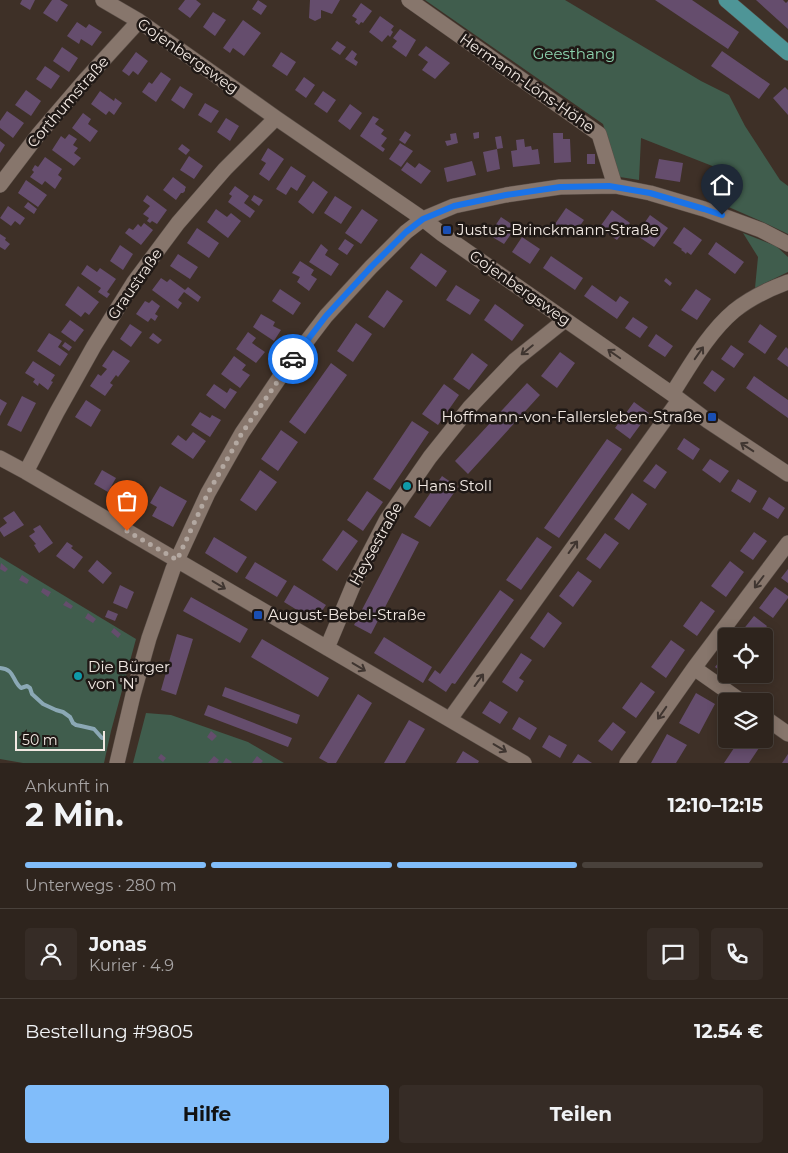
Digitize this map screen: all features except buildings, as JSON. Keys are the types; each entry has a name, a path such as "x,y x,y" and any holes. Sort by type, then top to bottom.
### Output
{"main road":[{"path":"732,2 788,53"}],"street":[{"name":"Gojenbergsweg","path":"103,0 139,21 708,421 788,474"},
{"name":"Hermann-Löns-Höhe","path":"410,0 599,134 615,186"},
{"name":"Corthumstraße","path":"0,185 38,135 139,21"},
{"name":"Graustraße","path":"26,472 61,404 134,282 178,223 225,170 276,118"},
{"path":"117,763 149,638 177,560 208,493 242,433 284,371 326,316 406,232 423,219 454,206 506,195 560,187 615,186 650,193 704,209 761,230 788,244"},
{"path":"450,719 675,397 714,330 734,311 750,300 788,282"},
{"name":"Heysestraße","path":"327,648 355,581 387,518 430,457 470,407 515,360 565,320"},
{"path":"0,458 524,763"},
{"path":"627,763 694,668 788,543"},
{"path":"694,668 730,693"},
{"path":"773,723 788,734"}],"green space":[{"name":"Geesthang","path":"425,0 565,0 701,81 729,95 745,126 780,180 788,186 788,234 708,198 720,169 641,138 639,180 620,177 603,124"},
{"path":"743,233 776,246 788,257 788,272 755,288 758,257"},
{"path":"0,557 136,639 104,763 23,763 0,759"},
{"path":"146,713 171,715 248,742 284,763 133,763"}],"waterway":[{"path":"0,668 11,673 21,688 27,686 30,688 32,694 43,704 63,712 76,725 94,729 102,738"}],"way so far":[{"path":"127,531 177,560 208,493 242,433 293,359"}],"place":[{"name":"Justus-Brinckmann-Straße","path":"447,230"},
{"name":"Hoffmann-von-Fallersleben-Straße","path":"712,417"},
{"name":"Hans Stoll","path":"407,486"},
{"name":"August-Bebel-Straße","path":"258,615"},
{"name":"Die Bürger von 'N'","path":"78,676"}],"route":[{"path":"293,359 326,316 406,232 423,219 454,206 506,195 560,187 615,186 650,193 722,215"}]}
